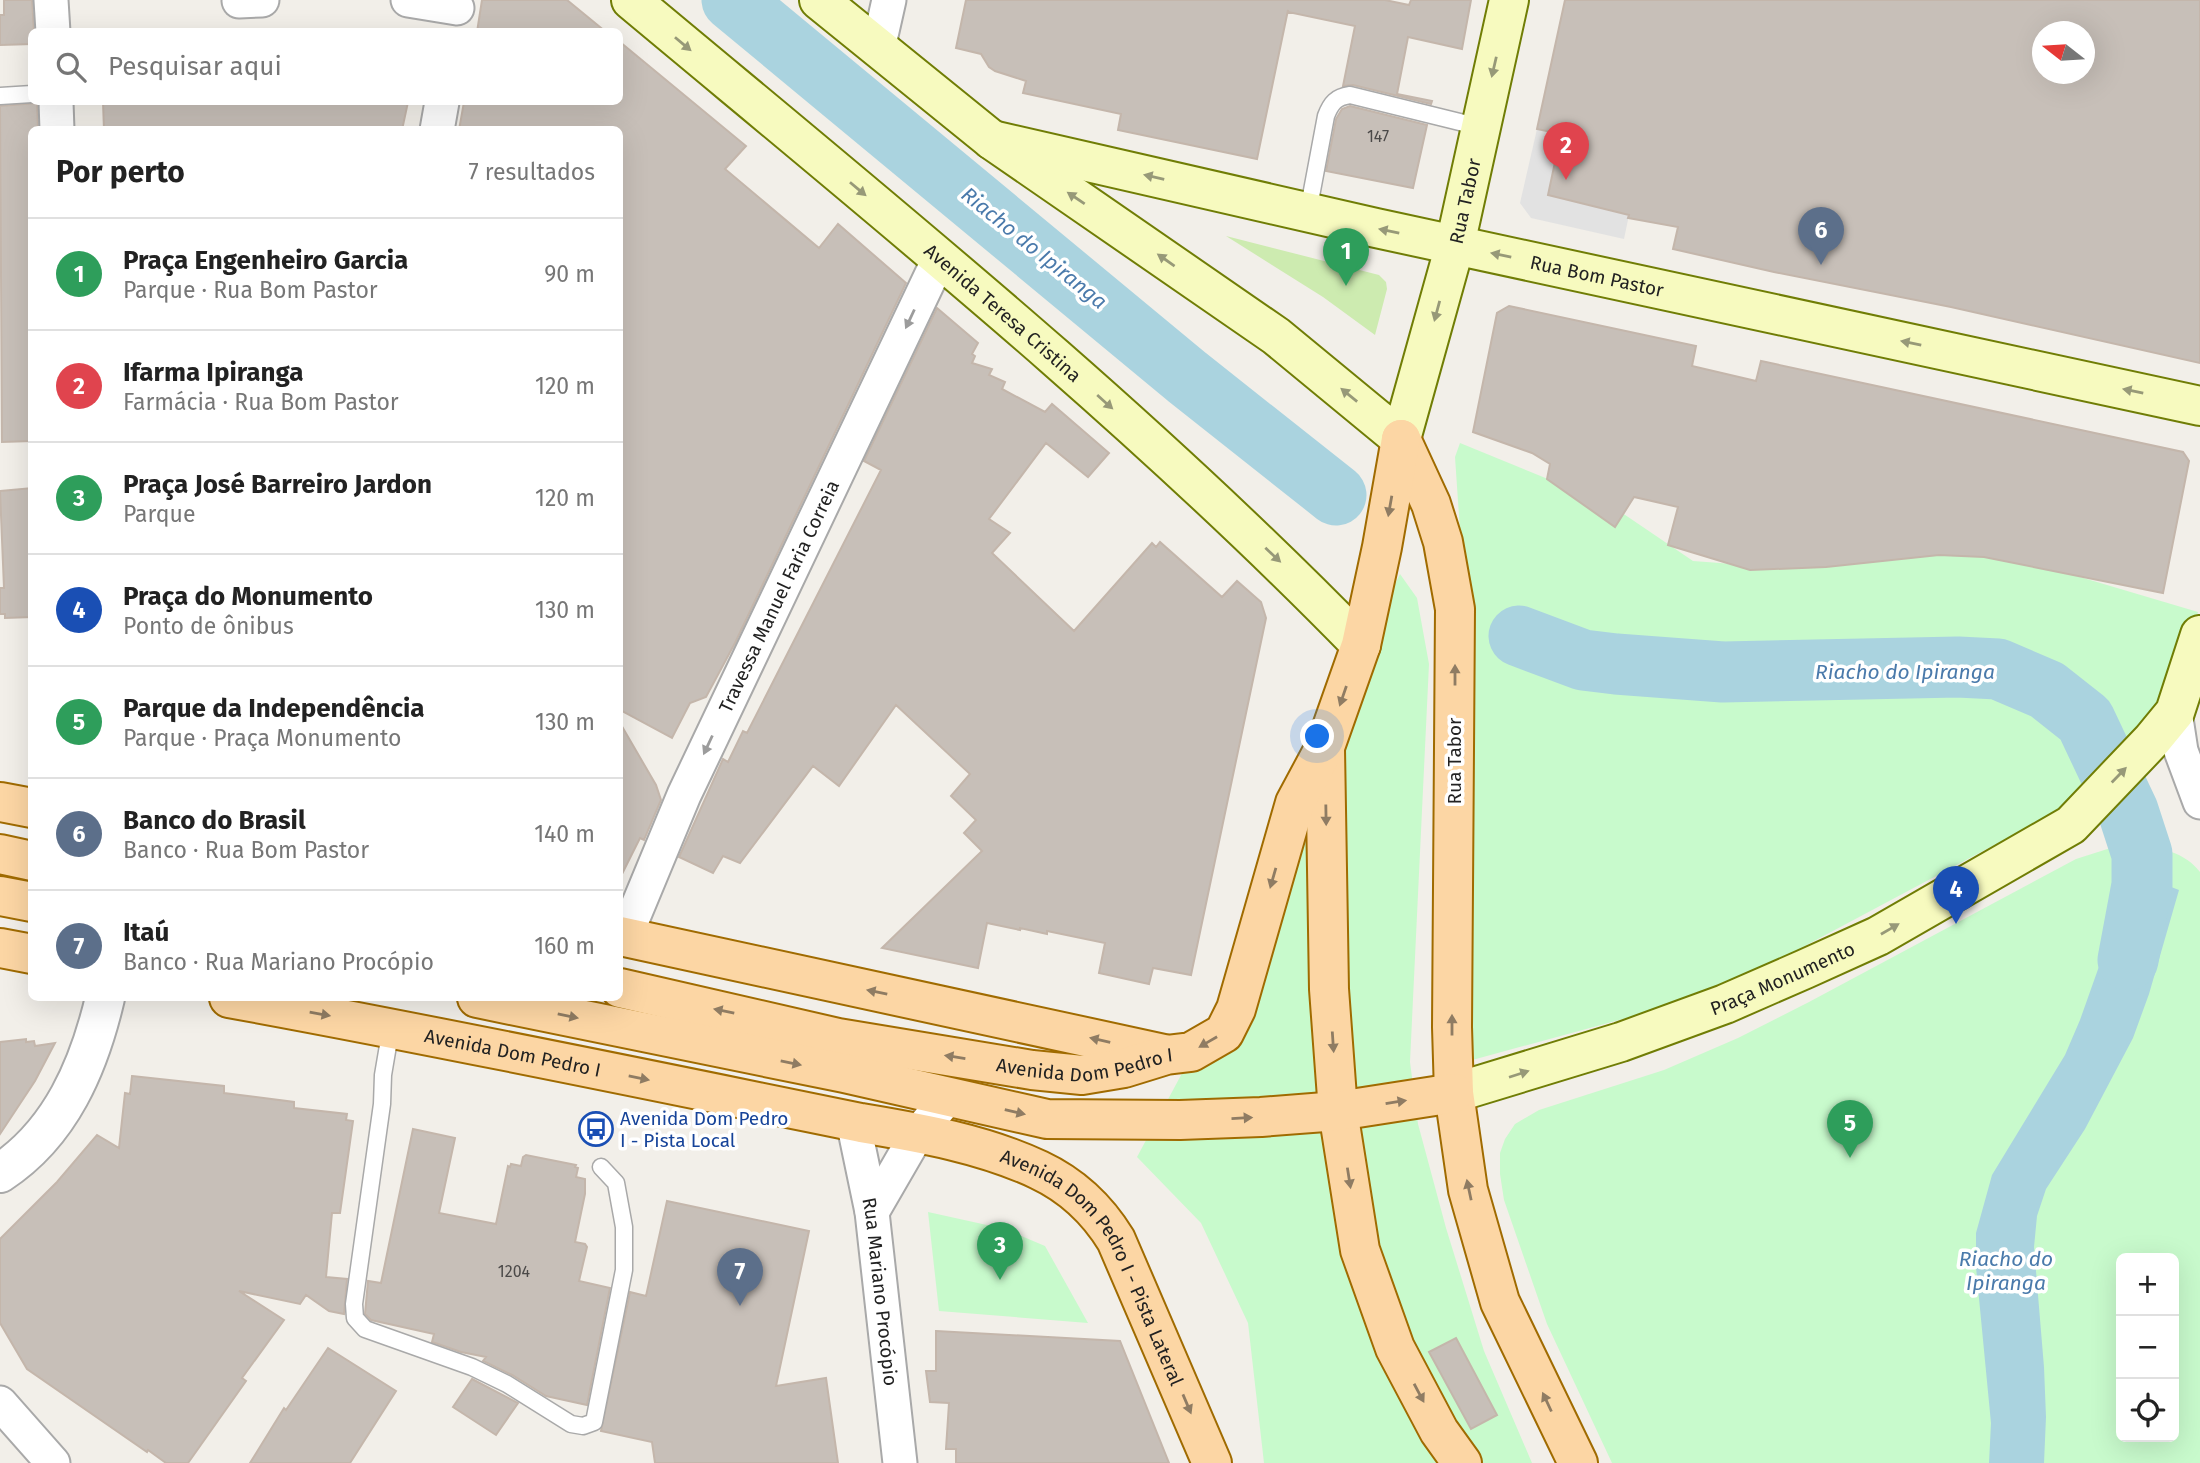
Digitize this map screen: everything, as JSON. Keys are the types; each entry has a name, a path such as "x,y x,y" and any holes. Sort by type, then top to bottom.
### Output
{"main road":[{"name":"Avenida Teresa Cristina","path":"631,0 1050,352 1278,561 1360,645"},
{"path":"820,0 992,140 1276,336 1401,439"},
{"name":"Rua Tabor","path":"1166,1055 1191,1052 1224,1033 1236,1009 1295,803 1325,747 1360,645 1382,547 1401,439 1455,245 1509,0"},
{"name":"Rua Bom Pastor","path":"992,140 1455,245 2200,406"},
{"name":"Rua Tabor","path":"1401,439 1431,504 1439,529 1455,609 1452,1027 1454,1093"},
{"path":"2164,726 2200,635"},
{"name":"Praça Monumento","path":"1338,1111 1454,1093 1621,1042 1725,1004 1878,936 2071,825 2164,726"},
{"name":"Rua Tabor","path":"1325,747 1329,989 1338,1111"},
{"path":"0,802 28,807"},
{"path":"0,854 28,860"},
{"path":"0,896 28,901"},
{"name":"Avenida Dom Pedro I","path":"623,937 1166,1055"},
{"path":"0,947 28,953"},
{"path":"818,979 841,1055 853,1121"},
{"name":"Avenida Dom Pedro I","path":"623,989 841,1055 949,1097 1047,1119 1232,1118 1338,1111"},
{"name":"Avenida Dom Pedro I","path":"246,1001 391,1027 919,1133"},
{"name":"Avenida Dom Pedro I","path":"496,1001 841,1055 1082,1075 1124,1068 1166,1055"},
{"path":"1454,1093 1468,1190 1500,1302 1578,1463"},
{"path":"1338,1111 1360,1250 1395,1348 1439,1431 1462,1463"},
{"name":"Avenida Dom Pedro I - Pista Lateral","path":"919,1133 969,1146 1034,1168 1072,1190 1104,1220 1125,1259 1213,1463"}],"street":[{"path":"51,0 53,28"},
{"path":"408,0 456,13"},
{"path":"878,49 889,0"},
{"path":"56,105 57,126"},
{"path":"438,126 441,105"},
{"name":"Travessa Manuel Faria Correia","path":"623,935 684,795 940,257"},
{"path":"2164,726 2181,751 2200,802"},
{"path":"0,1173 54,1124 76,1086 104,1001"},
{"path":"872,1212 896,1167 919,1133 949,1097"},
{"name":"Rua Mariano Procópio","path":"853,1121 872,1212 900,1463"},
{"path":"0,1403 54,1463"}],"lane":[{"path":"0,96 28,94"},
{"path":"1308,212 1326,116 1330,104 1339,96 1350,95 1480,127"},
{"path":"391,1027 354,1304 355,1318 365,1329 472,1367 507,1384 571,1424 583,1426 594,1422 624,1270 624,1227 616,1183 601,1167"}],"green space":[{"path":"1226,236 1379,275 1386,282 1387,289 1375,335 1323,297"},
{"path":"1460,443 1609,504 1693,561 1787,568 1952,539 2198,612 2162,724 2089,800 2056,812 1786,956 1674,1005 1465,1062 1470,734 1475,663 1461,545 1455,457"},
{"path":"1400,574 1417,598 1429,664 1410,1062 1418,1124 1446,1228 1484,1351 1532,1463 1264,1463 1248,1323 1201,1223 1137,1157 1187,1064 1247,1025 1310,792 1370,635"},
{"path":"2137,843 2172,852 2194,865 2200,872 2200,1463 1612,1463 1547,1324 1504,1200 1500,1153 1515,1124 1539,1110 1664,1070 1738,1038 2076,859 2120,845"},
{"path":"928,1212 1005,1229 1045,1246 1088,1323 939,1311"}],"shaded area":[{"path":"1537,129 1561,134 1548,195 1629,215 1624,239 1531,218 1520,203"}],"water":[{"name":"Riacho do Ipiranga","path":"2122,868 2179,890 2149,994 2133,1038 2085,1129 2046,1189 2037,1216 2034,1247 2044,1367 2044,1463 1989,1463 1991,1423 1976,1267 1976,1233 1992,1175 2065,1055 2080,1020 2102,958"}],"building":[{"path":"4,0 32,0 34,28 28,28 28,44 0,45 0,15 4,15"},
{"path":"482,0 567,0 601,28 478,28"},
{"path":"966,0 1385,0 1409,5 1411,0 1471,0 1462,49 1408,37 1397,94 1432,101 1431,104 1353,85 1343,86 1355,26 1288,10 1257,159 1118,130 1121,114 1023,93 1026,81 995,71 981,54 956,48"},
{"path":"1565,0 2200,0 2200,363 1673,249 1678,227 1628,218 1629,215 1548,195 1561,134 1537,129"},
{"path":"623,44 746,146 725,169 819,248 838,224 906,283 735,643 706,697 690,703 672,738 623,712 623,126 460,126 463,105 623,105"},
{"path":"37,105 38,126 28,126 28,441 2,442 0,106"},
{"path":"103,105 407,105 403,126 104,126"},
{"path":"1350,106 1427,125 1413,188 1326,171 1336,119 1342,109"},
{"path":"1509,306 1696,346 1692,366 1756,381 1761,361 2183,452 2189,461 2163,593 1984,557 1939,555 1826,567 1750,570 1668,545 1678,507 1634,497 1615,527 1547,479 1550,464 1532,453 1473,432 1497,313"},
{"path":"937,308 978,343 972,354 975,356 972,363 992,369 989,375 1005,382 1002,389 1045,412 1052,404 1109,453 1088,477 1046,443 989,519 1010,533 992,553 1074,631 1152,543 1156,547 1160,542 1222,597 1237,581 1261,602 1266,618 1191,975 1153,968 1149,984 1099,973 1105,943 1047,931 1047,934 987,923 978,968 882,948 982,851 964,833 976,820 951,796 970,774 896,705 839,786 813,766 740,863 723,856 713,873 679,857 723,759 728,762 743,731 747,733 881,470 864,461"},
{"path":"28,488 28,617 5,618 5,614 0,614 0,588 4,588 0,491"},
{"path":"623,728 656,785 661,800 644,840 640,838 623,872"},
{"path":"26,1039 26,1042 34,1041 35,1046 55,1043 35,1081 0,1134 0,1042"},
{"path":"132,1076 224,1086 224,1093 294,1102 294,1108 347,1114 346,1120 353,1121 340,1213 332,1213 326,1277 347,1279 344,1314 329,1311 306,1295 300,1304 239,1291 284,1320 242,1378 246,1381 188,1463 166,1463 148,1450 147,1452 27,1369 0,1323 0,1239 57,1182 97,1135 119,1148 125,1093 130,1094"},
{"path":"413,1129 455,1138 439,1213 496,1224 508,1166 521,1166 526,1155 576,1165 576,1177 585,1179 585,1194 575,1242 587,1247 579,1281 610,1288 587,1405 546,1396 483,1361 486,1357 432,1342 434,1334 371,1320 365,1314 368,1281 381,1283"},
{"path":"667,1201 809,1231 776,1386 826,1378 838,1463 655,1463 652,1442 601,1431 630,1292 646,1296"},
{"path":"936,1331 1120,1341 1169,1463 956,1463 956,1449 946,1449 949,1403 930,1402 926,1371 936,1371"},
{"path":"1456,1338 1497,1415 1471,1429 1429,1352"},
{"path":"328,1348 396,1391 350,1463 250,1463 284,1408 286,1410"},
{"path":"472,1379 518,1403 496,1435 453,1407"}],"waterway":[{"name":"Riacho do Ipiranga","path":"732,0 1187,377 1336,495"},
{"name":"Riacho do Ipiranga","path":"1519,636 1583,660 1616,664 1723,672 1958,667 1998,669 2047,690 2085,720 2128,811 2142,854 2142,885 2128,960"}],"place":[{"name":"Ifarma Ipiranga","path":"1566,180"},
{"name":"Banco do Brasil","path":"1821,265"},
{"name":"Praça Engenheiro Garcia","path":"1346,286"},
{"name":"Praça do Monumento","path":"1956,924"},
{"name":"Avenida Dom Pedro I - Pista Local","path":"596,1129"},
{"name":"Parque da Independência","path":"1850,1158"},
{"name":"Praça José Barreiro Jardon","path":"1000,1280"},
{"name":"Itaú","path":"740,1306"}]}
